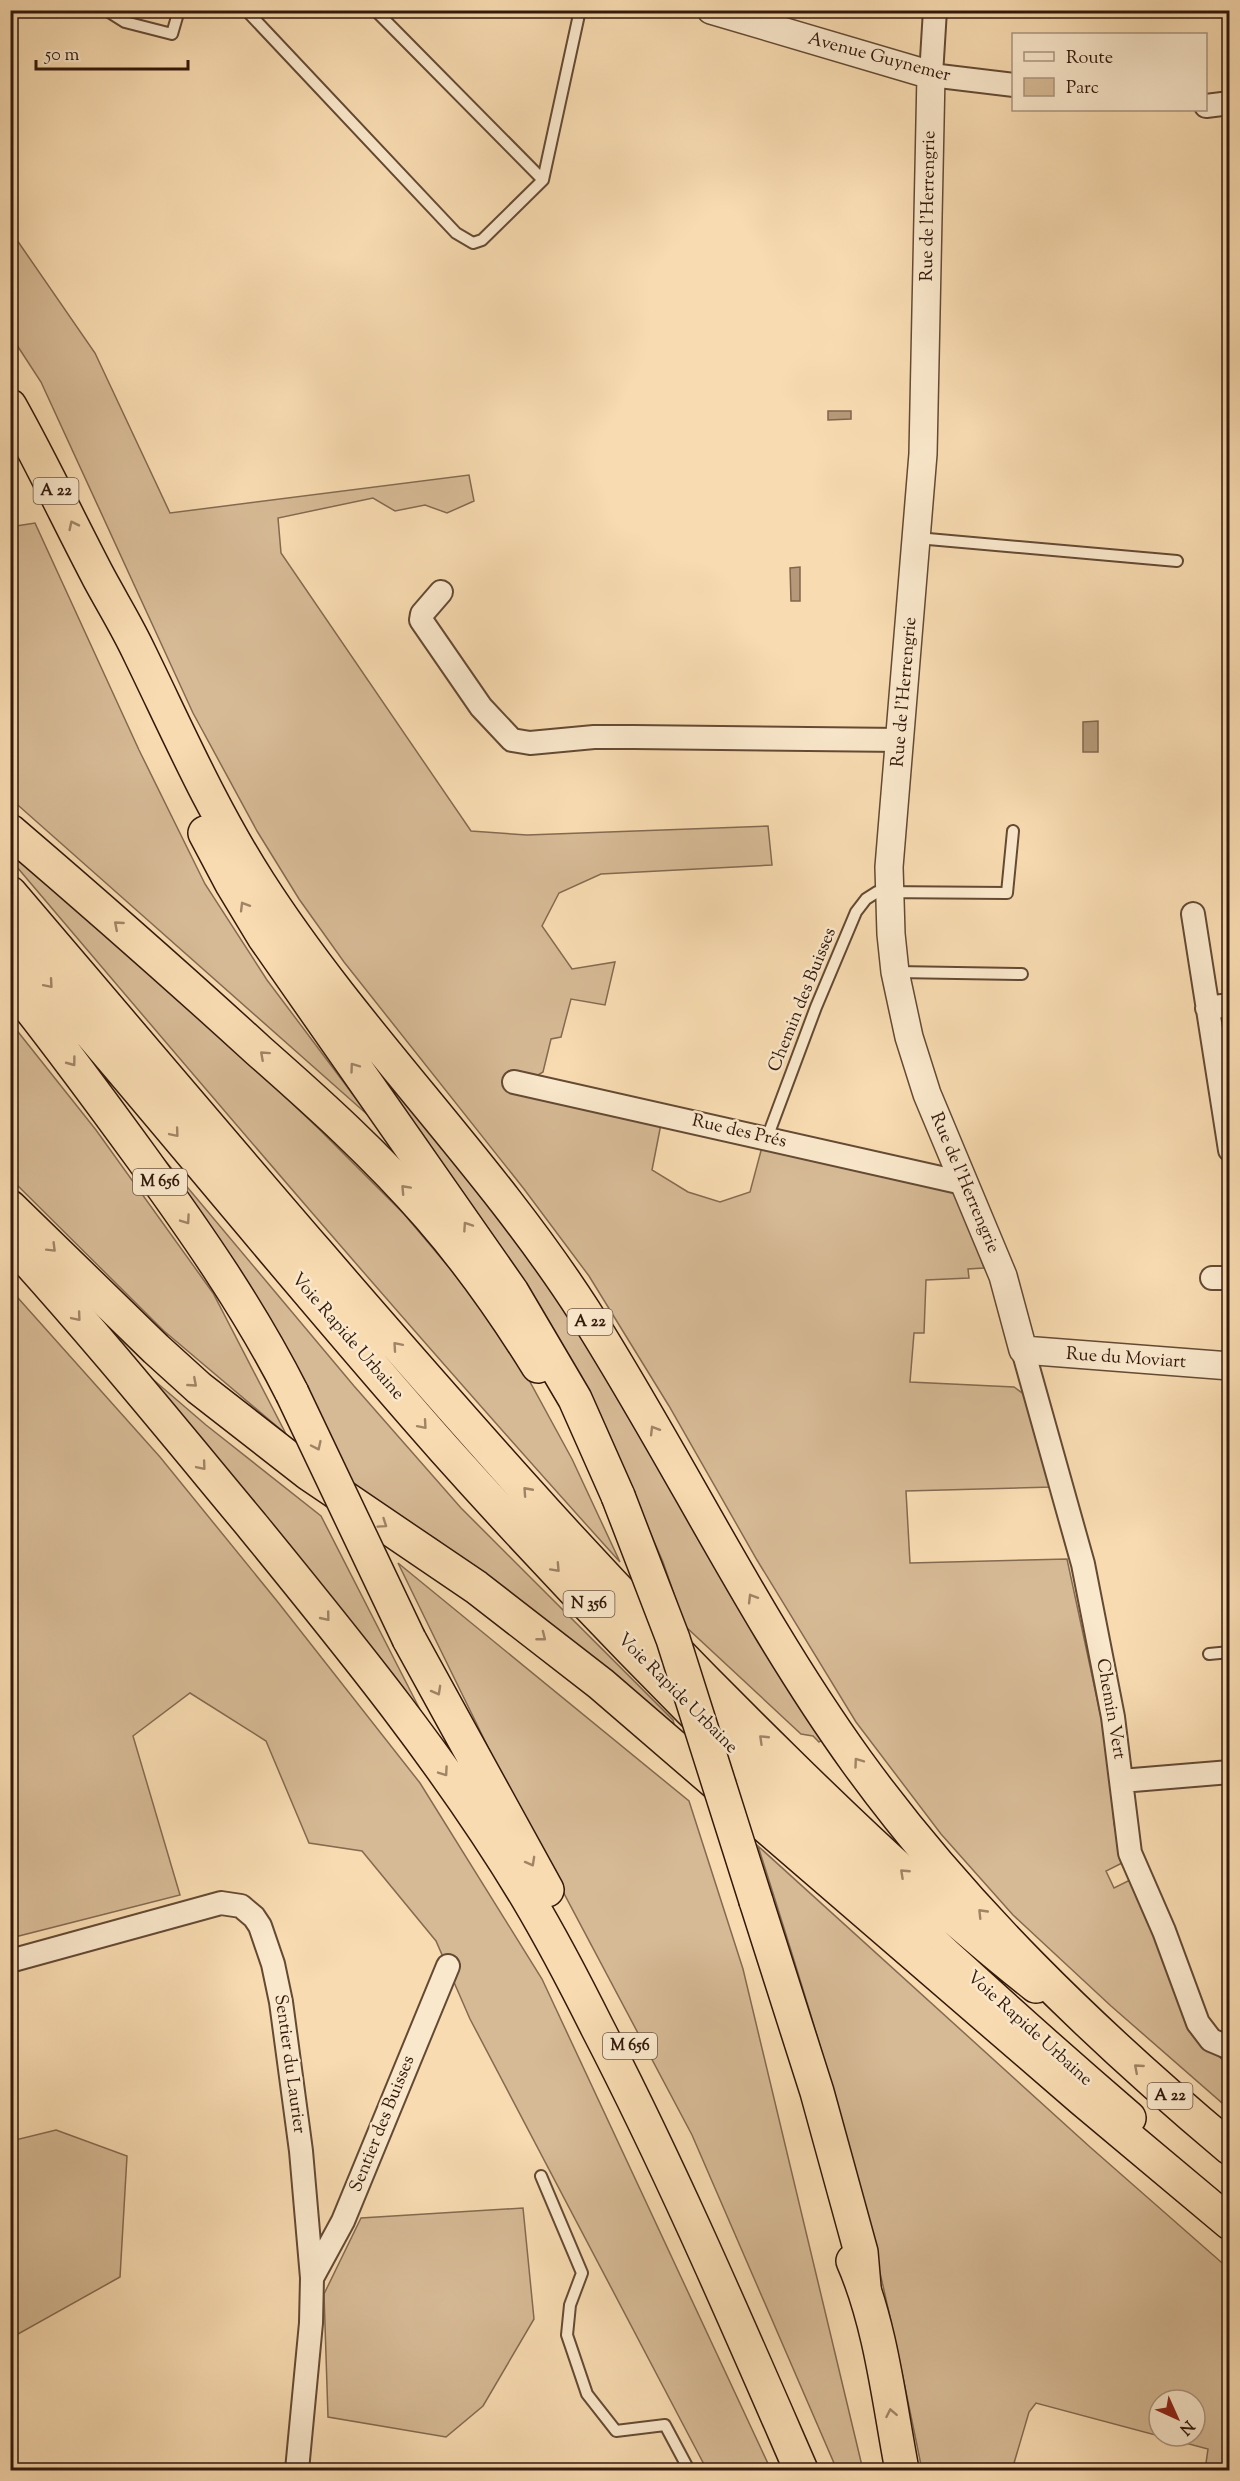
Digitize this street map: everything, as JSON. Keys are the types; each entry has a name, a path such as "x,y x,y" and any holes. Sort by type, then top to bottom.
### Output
{"highway":[{"name":"A 22","path":"10,406 137,647 198,778 258,882 330,982 481,1168 548,1258 608,1350 698,1508 792,1665 856,1761 955,1884 1111,2045 1230,2148"},
{"path":"99,578 122,654 194,809 232,884 264,938 313,1010 439,1185 512,1292 575,1399 613,1498 673,1639 748,1895 817,2092 861,2252 864,2287 902,2470"},
{"path":"10,831 314,1100 390,1174 429,1216 486,1287 546,1379 613,1498"},
{"name":"Voie Rapide Urbaine","path":"10,893 438,1392 704,1682 816,1791 968,1932 1111,2045"},
{"name":"Voie Rapide Urbaine","path":"10,939 399,1398 609,1625 726,1744 863,1877 1020,2022 1230,2208"},
{"name":"M 656","path":"10,983 101,1102 208,1252 261,1334 292,1393 409,1640 648,2080 739,2282 772,2362 812,2470"},
{"path":"10,1207 200,1388 308,1473 476,1587 593,1678 1117,2129 1230,2223"},
{"path":"10,1241 119,1366 348,1644 420,1738 503,1859 554,1946 634,2100 715,2272 801,2470"}],"street":[{"name":"Avenue Guynemer","path":"711,10 931,75 1012,85"},
{"name":"Rue de l'Herrengrie","path":"935,10 931,75 923,454 889,891 895,972 914,1055 963,1183 1010,1295 1023,1350"},
{"path":"1207,106 1230,103"},
{"path":"441,592 422,614 421,620 481,707 505,735 519,743 634,736 901,740"},
{"path":"1193,914 1230,1150"},
{"path":"1207,1008 1230,1005"},
{"name":"Rue des Prés","path":"514,1082 963,1183"},
{"name":"Rue du Moviart","path":"1023,1350 1230,1366"},
{"name":"Chemin Vert","path":"1023,1350 1079,1546 1113,1717 1130,1853 1164,1931 1195,2016 1205,2034 1217,2043 1230,2048"},
{"path":"1121,1781 1230,1772"},
{"name":"Sentier du Laurier","path":"10,1961 221,1903 241,1906 254,1917 266,1940 281,2002 301,2151 312,2278 297,2470"},
{"name":"Sentier des Buisses","path":"312,2278 343,2221 448,1966"}],"lane":[{"path":"106,10 125,22 172,34 179,10"},
{"path":"246,10 465,240 473,243 482,240 543,180 580,10"},
{"path":"375,10 543,180"},
{"path":"917,538 1177,561"},
{"path":"889,891 1007,893 1013,831"},
{"name":"Chemin des Buisses","path":"767,1138 816,1007 856,912 866,899 877,892 889,891"},
{"path":"895,972 1022,974"},
{"path":"1209,1654 1230,1652"},
{"path":"541,2176 582,2273 570,2305 567,2335 587,2394 616,2431 665,2425 689,2470"}],"green space":[{"path":"10,230 95,353 170,513 469,475 474,501 447,513 425,505 395,511 373,498 278,518 281,553 471,831 527,835 768,826 772,865 601,874 559,893 542,926 572,969 615,962 605,1005 571,999 561,1037 551,1039 543,1072 533,1078 661,1124 652,1170 688,1192 720,1202 750,1192 762,1147 956,1191 984,1268 968,1269 969,1278 926,1280 924,1333 914,1333 910,1382 1014,1387 1025,1395 1052,1487 906,1491 910,1563 1067,1559 1108,1750 1114,1824 1124,1862 1106,1871 1114,1888 1130,1880 1148,1918 1187,2026 1229,2066 1229,2109 1111,2006 1013,1915 941,1834 856,1722 757,1560 669,1406 589,1276 524,1189 344,962 299,899 257,831 193,713 41,382 11,336"},
{"path":"35,523 139,750 205,884 267,980 369,1116 11,799 10,527"},
{"path":"14,852 200,1016 318,1128 404,1214 458,1278 518,1360 572,1459 620,1562 389,1301 161,1037 11,860"},
{"path":"11,1023 96,1130 213,1293 286,1434 164,1331 11,1179"},
{"path":"375,1061 478,1188 570,1317 825,1738 819,1742 813,1736 801,1734 685,1626 663,1562 629,1484 468,1202 423,1135 371,1066"},
{"path":"131,1120 354,1386 461,1508 673,1720 676,1732 588,1654 436,1539 351,1487"},
{"path":"10,1289 160,1457 420,1783 542,1979 771,2470 707,2470 470,2019 436,1941 362,1851 309,1843 266,1741 190,1693 133,1736 180,1895 11,1938"},
{"path":"128,1358 206,1425 321,1516 433,1735"},
{"path":"398,1563 689,1801 743,1969 863,2470 837,2470 692,2135 507,1786"},
{"path":"758,1846 1090,2147 1229,2269 1229,2470 1205,2470 1208,2449 1204,2448 1207,2448 1207,2388 1147,2388 1147,2433 1036,2403 1029,2412 1012,2470 922,2470 866,2214 824,2058"},
{"path":"56,2130 127,2156 120,2277 11,2338 11,2141"},
{"path":"523,2208 534,2319 483,2406 446,2437 328,2417 324,2294 361,2218"}],"shaded area":[{"path":"828,411 851,411 851,419 828,420"},
{"path":"800,567 800,601 791,601 790,568"},
{"path":"1098,721 1098,752 1083,752 1083,722"}]}
